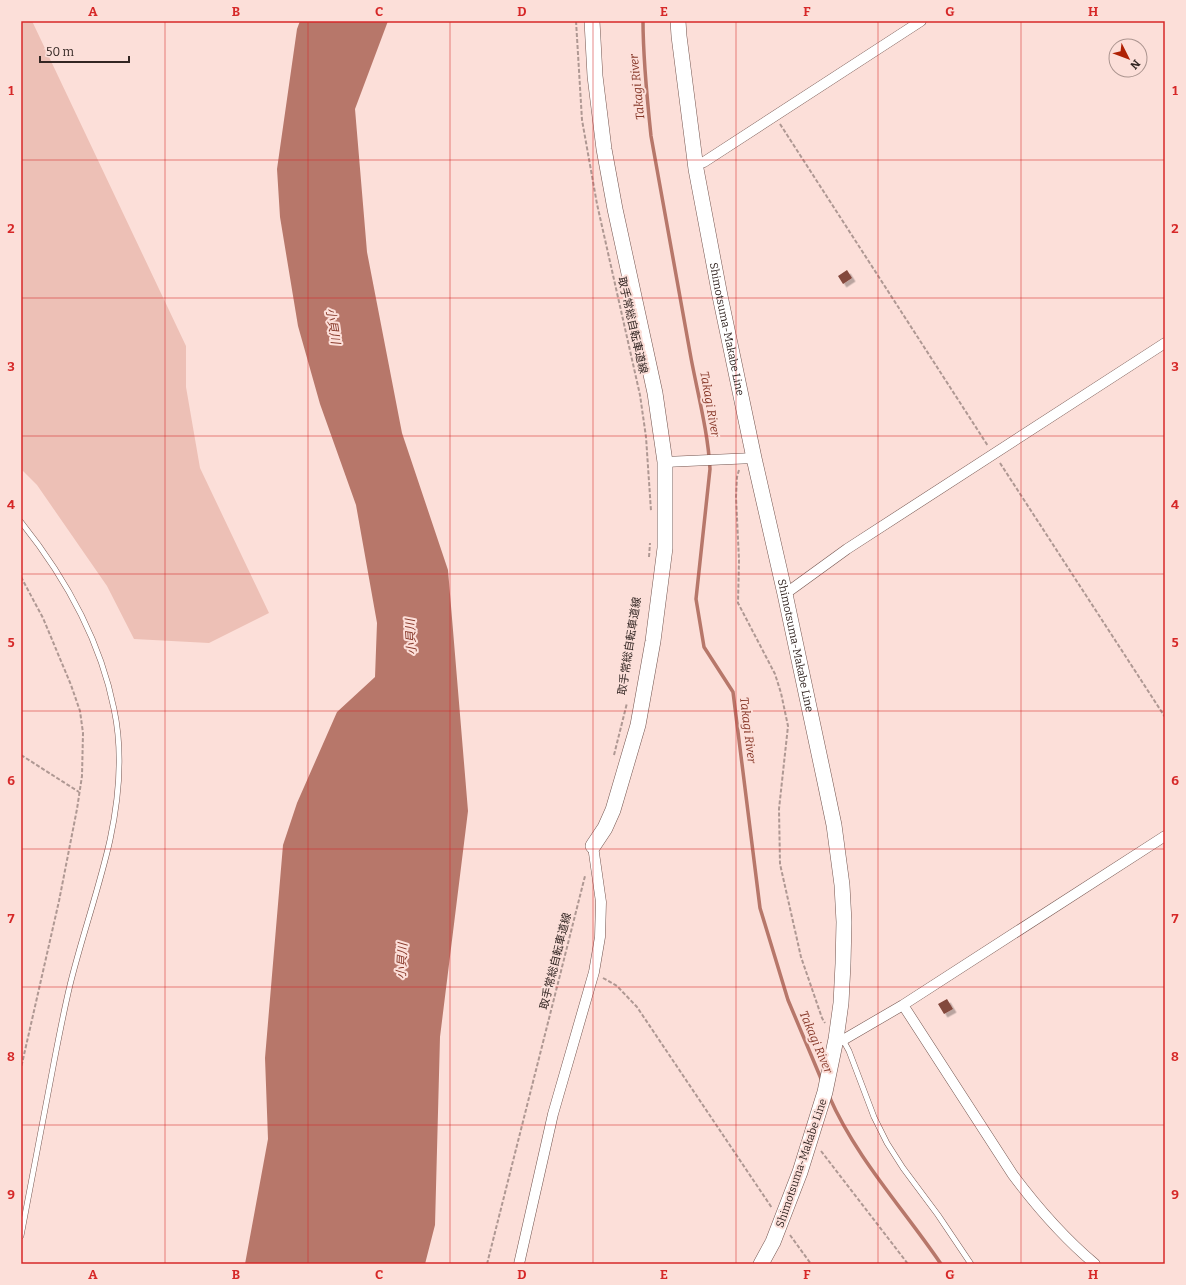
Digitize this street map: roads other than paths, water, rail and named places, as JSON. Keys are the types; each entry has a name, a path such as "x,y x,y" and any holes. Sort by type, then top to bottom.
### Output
{"main road":[{"path":"592,21 595,76 604,149 615,209 655,392 665,462 665,548 653,641 638,725 614,810 605,828 593,846"},
{"name":"Shimotsuma-Makabe Line","path":"678,21 678,36 696,165 720,296 746,458 785,594 834,825 842,885 844,922 843,964 838,1043 825,1092 800,1172 773,1242 761,1264"}],"street":[{"path":"696,165 704,162 921,21"},
{"path":"785,594 842,553 1165,343"},
{"path":"665,462 746,458"},
{"path":"838,1043 903,1005 1165,836"},
{"path":"519,1264 553,1114 594,972 600,937 601,902 593,846"},
{"path":"903,1005 1013,1175 1028,1195 1066,1238 1095,1264"}],"lane":[{"path":"21,522 40,546 62,580 79,609 94,644 106,678 114,710 118,738 119,770 116,802 110,838 100,881 70,985 21,1236"},
{"path":"838,1043 849,1051 874,1117 887,1143 971,1264"}],"water":[{"name":"小貝川","path":"300,21 388,21 355,109 367,252 402,433 448,570 468,811 440,1037 435,1225 425,1264 245,1264 268,1139 265,1058 283,845 297,803 337,712 375,677 377,623 356,505 320,404 298,326 280,217 277,169 297,29"}],"waterway":[{"name":"Takagi River","path":"643,21 644,64 651,136 709,455 710,469 696,599 704,647 733,692 760,908 788,1000 822,1081"},
{"name":"Takagi River","path":"829,1096 840,1119 866,1162 941,1264"}]}
